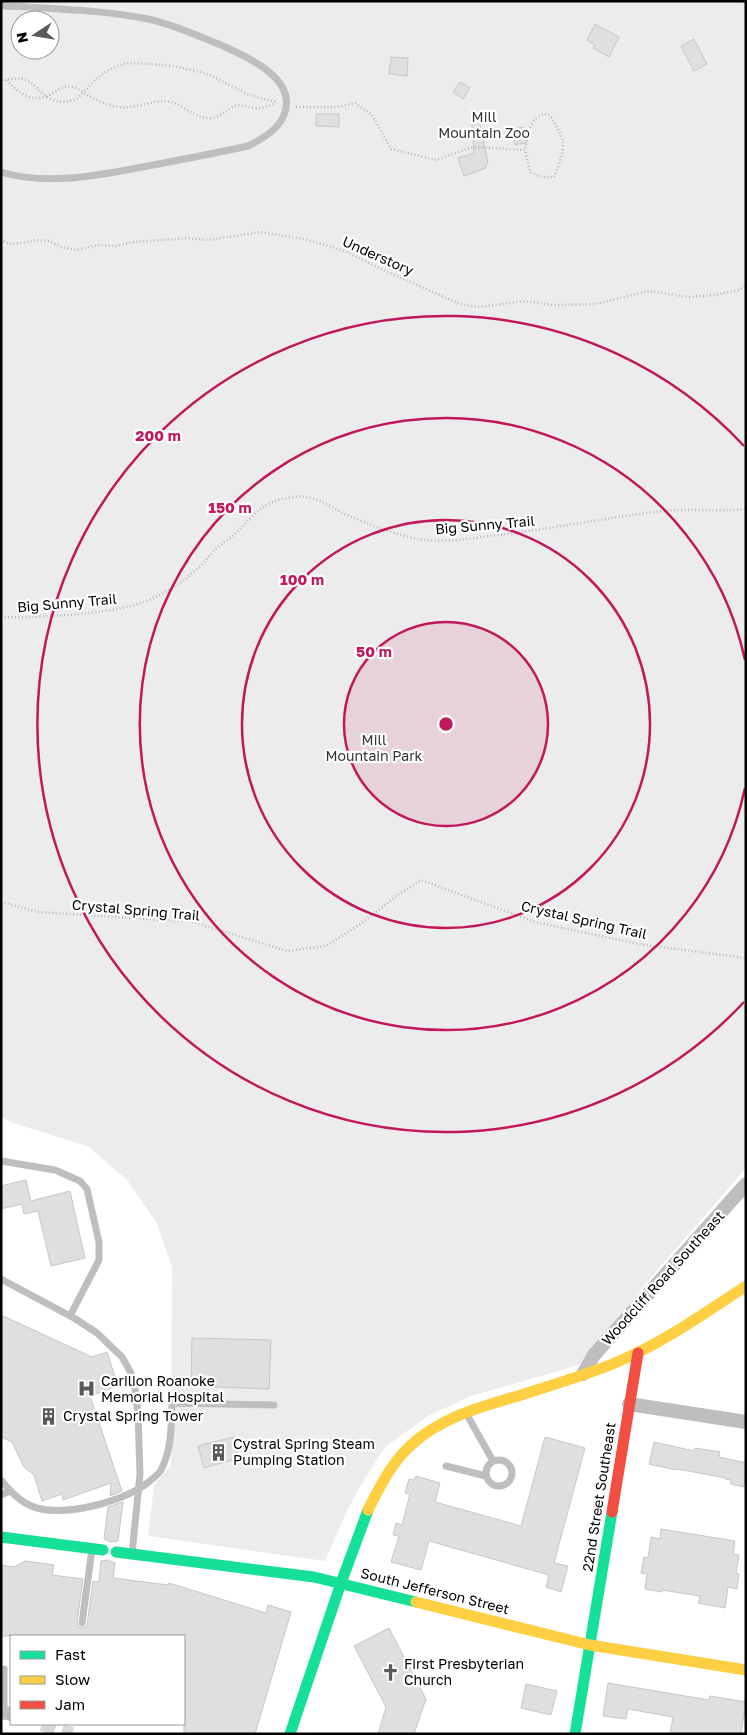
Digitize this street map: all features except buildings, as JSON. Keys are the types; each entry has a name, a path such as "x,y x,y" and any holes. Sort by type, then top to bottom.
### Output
{"street":[{"name":"Woodcliff Road Southeast","path":"583,1374 594,1355 746,1184"},
{"path":"290,1734 356,1537 372,1500 390,1470 418,1438 442,1423 466,1412 613,1364 638,1353 657,1343 746,1286"},
{"name":"22nd Street Southeast","path":"576,1734 638,1353"},
{"path":"629,1404 746,1422"},
{"path":"1,1537 97,1550"},
{"name":"South Jefferson Street","path":"116,1552 314,1576 590,1645 746,1670"}],"lane":[{"path":"1,6 92,10 150,20 194,34 241,54 274,76 283,87 287,106 282,119 272,131 259,141 248,146 81,177 18,176 1,172"},
{"path":"1,1161 55,1170 80,1181 87,1189 99,1242 99,1260 70,1316"},
{"path":"1,1279 70,1316 97,1333 122,1357 131,1373 135,1389 140,1443 140,1489 132,1554"},
{"path":"1,1480 23,1502 40,1509 73,1510 104,1503 140,1489 160,1472 170,1447 172,1403 274,1405"},
{"path":"466,1412 493,1461"},
{"path":"500,1459 508,1462 512,1470 512,1478 506,1485 497,1486 489,1482 486,1476 486,1468 493,1461 500,1459"},
{"path":"446,1466 486,1476"},
{"path":"1,1495 10,1491"},
{"path":"82,1623 97,1550"},
{"path":"6,1670 6,1712"}],"path":[{"path":"735,1 746,3"},
{"path":"1,80 21,78 30,82 47,97 56,101 66,102 77,99 96,79 110,69 126,63 173,66 208,74 249,95 287,106 338,108 354,103 372,115 391,149 436,160 473,146 525,150"},
{"path":"7,80 12,88 23,95 35,98 47,97 66,86 75,87 100,102 119,107 154,102 171,102 196,115 209,118 223,114 233,106 244,104 254,108 265,107 276,102"},
{"path":"542,114 548,114 553,119 563,142 559,166 554,177 546,178 530,172 525,150 528,132 533,121 542,114"},
{"name":"Understory","path":"1,239 8,244 36,240 49,241 61,247 76,250 98,245 116,246 134,242 188,238 209,240 260,232 304,239 345,251 460,304 479,307 525,301 553,305 595,304 650,291 689,297 714,295 739,290 746,286"},
{"name":"Big Sunny Trail","path":"1,616 22,618 109,612 135,606 158,597 178,585 198,569 216,549 235,534 257,511 273,501 296,496 319,500 344,513 397,534 426,540 468,539 526,533 657,511 746,509"},
{"name":"Crystal Spring Trail","path":"1,902 40,912 193,922 287,951 326,946 362,923 399,894 421,880 535,922 638,944 746,958"}],"green space":[{"name":"Mill Mountain Park","path":"1,1 746,1 746,1168 647,1282 579,1365 471,1396 428,1416 385,1447 359,1488 325,1561 148,1536 154,1485 171,1465 172,1267 156,1222 127,1180 89,1147 11,1122 1,1116"}],"tunnel":[{"path":"45,1725 72,1734"}],"traffic: fast":[{"path":"290,1734 368,1510"},
{"path":"575,1734 612,1512"},
{"path":"1,1537 103,1550"},
{"path":"116,1552 314,1577 416,1602"}],"traffic: slow":[{"path":"368,1510 381,1485 397,1461 409,1447 433,1428 475,1409 603,1368 633,1355 682,1328 746,1286"},
{"path":"416,1602 590,1645 746,1670"}],"traffic: jam":[{"path":"612,1512 638,1353"}],"place":[{"name":"Carilion Roanoke Memorial Hospital","path":"87,1389"},
{"name":"Crystal Spring Tower","path":"49,1416"},
{"name":"Cystral Spring Steam Pumping Station","path":"219,1452"},
{"name":"First Presbyterian Church","path":"390,1672"}],"park label":[{"name":"Mill Mountain Zoo","path":"484,126"}]}
